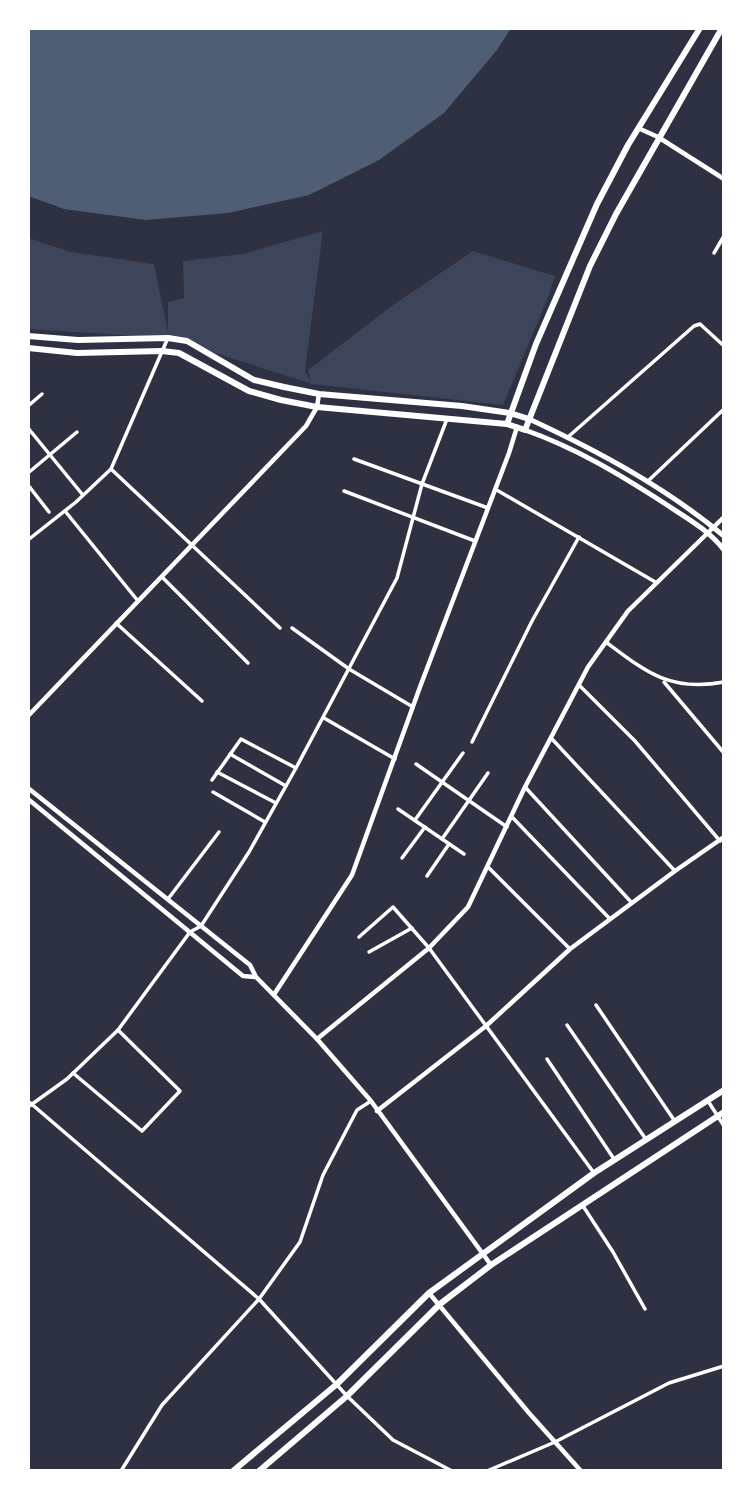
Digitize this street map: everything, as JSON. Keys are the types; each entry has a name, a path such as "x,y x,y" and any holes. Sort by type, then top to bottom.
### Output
{"main road":[{"path":"507,424 571,259 597,204 638,128 700,28"},
{"path":"525,430 590,266 658,137 722,28"},
{"path":"28,335 78,340 168,338 187,341 254,380 319,394 462,406 510,413 568,437 616,462 724,536"},
{"path":"28,348 77,353 179,353 249,391 317,407 507,424 562,443 612,469 692,521 724,550"},
{"path":"233,1471 337,1384 429,1293 614,1159 724,1090"},
{"path":"259,1471 347,1396 440,1304 491,1265 721,1114"}],"street":[{"path":"638,128 658,137 724,179"},
{"path":"714,254 724,236"},
{"path":"568,437 694,327 700,324 706,327 724,346"},
{"path":"28,540 111,469 168,338"},
{"path":"28,406 42,394"},
{"path":"28,716 306,426 317,407 319,394"},
{"path":"648,482 724,410"},
{"path":"447,417 422,484 397,578 324,718 249,852 201,926 190,932 118,1030 74,1073 29,1104 259,1299 347,1396 393,1440 452,1471"},
{"path":"275,993 352,875 517,427"},
{"path":"28,428 82,494"},
{"path":"28,473 77,432"},
{"path":"354,459 488,508"},
{"path":"111,469 280,628"},
{"path":"28,485 49,512"},
{"path":"495,489 657,583"},
{"path":"344,491 475,541"},
{"path":"65,510 138,601"},
{"path":"317,1039 429,948 468,907 525,787 588,667 628,611 724,517"},
{"path":"472,742 532,621 579,537"},
{"path":"162,577 248,663"},
{"path":"116,623 202,701"},
{"path":"292,628 349,669 413,707"},
{"path":"606,642 663,680 724,752"},
{"path":"663,680 688,683 724,682"},
{"path":"377,1111 486,1026 570,949 722,839 643,750 579,685"},
{"path":"324,718 395,759"},
{"path":"212,780 241,739 296,768"},
{"path":"552,739 675,871"},
{"path":"415,820 463,753"},
{"path":"230,754 286,786"},
{"path":"416,764 507,827"},
{"path":"217,772 276,803"},
{"path":"442,839 488,773"},
{"path":"525,787 632,903"},
{"path":"28,788 250,965 256,977 275,993 371,1101 491,1265"},
{"path":"213,792 265,822"},
{"path":"29,802 243,976 256,977"},
{"path":"398,809 464,854"},
{"path":"512,817 610,919"},
{"path":"402,858 425,827"},
{"path":"168,899 219,832"},
{"path":"427,876 449,844"},
{"path":"487,867 570,949"},
{"path":"359,937 393,907 429,948 594,1173"},
{"path":"369,952 412,928"},
{"path":"596,1005 674,1120"},
{"path":"567,1025 645,1138"},
{"path":"74,1073 142,1131 180,1091 118,1030"},
{"path":"547,1059 614,1159"},
{"path":"707,1100 721,1114 724,1126"},
{"path":"121,1471 162,1405 259,1299 300,1242 323,1175 357,1110 371,1101"},
{"path":"582,1204 645,1309"},
{"path":"429,1293 581,1471"},
{"path":"487,1471 555,1442 669,1383 724,1366"}],"shaded area":[{"path":"28,28 511,28 497,50 444,113 379,160 309,195 228,213 146,220 64,209 28,196"},
{"path":"323,231 305,371 310,380 308,370 393,305 473,251 555,276 503,405 312,384 168,338 28,329 28,238 71,252 154,264 168,332 168,302 184,298 183,261 243,254"}]}
